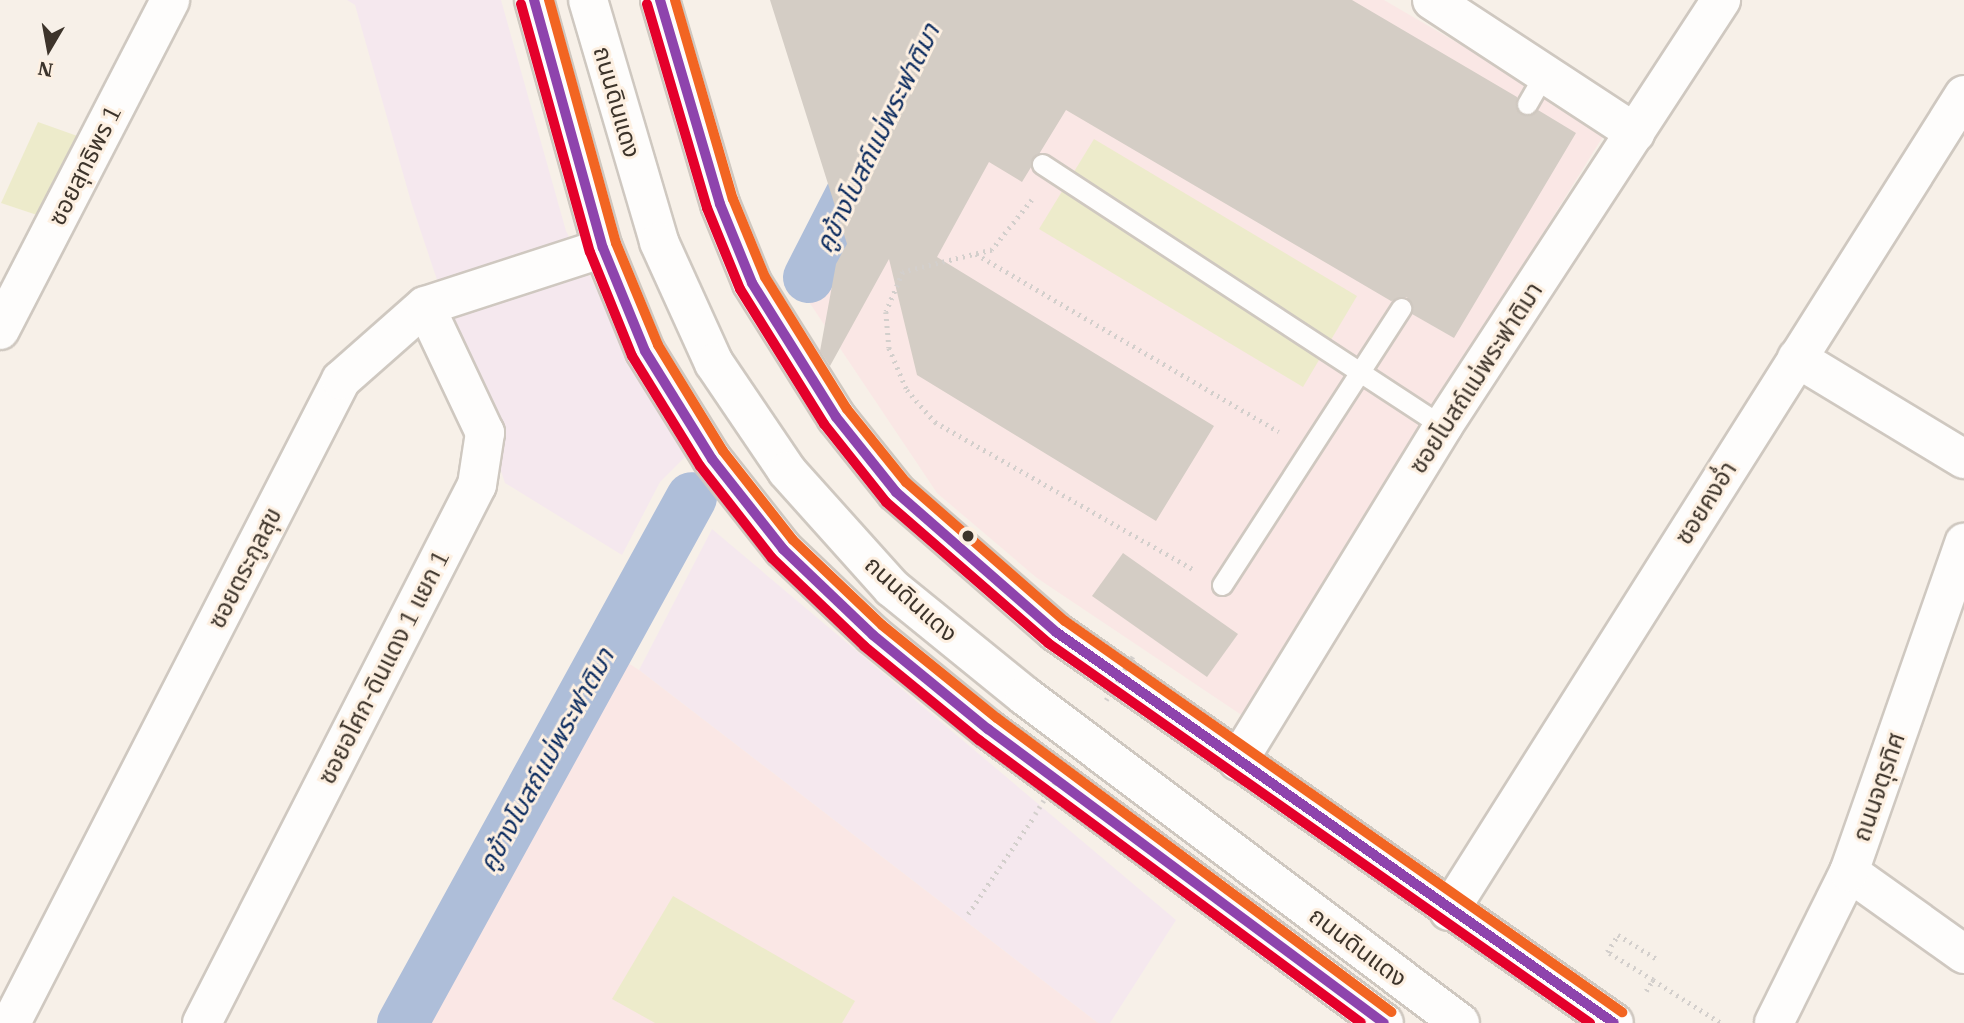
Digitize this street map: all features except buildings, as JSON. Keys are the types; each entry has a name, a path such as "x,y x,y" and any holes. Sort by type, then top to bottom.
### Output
{"street":[{"name":"ซอยสุทธิพร 1","path":"0,330 170,0"},
{"path":"534,0 603,248 645,351 712,459 783,549 873,635 988,729 1384,1023"},
{"name":"ถนนดินแดง","path":"588,0 659,242 714,363 787,471 892,588 1025,696 1460,1023"},
{"path":"660,0 720,204 752,283 836,417 896,492 960,552 1056,632 1449,911 1627,1012"},
{"path":"1432,0 1546,71 1635,132"},
{"name":"ซอยโบสถ์แม่พระฟาติมา","path":"1238,761 1443,426 1721,0"},
{"name":"ซอยคงอ่ำ","path":"1449,911 1964,95"},
{"name":"ซอยตระกูลสุข","path":"11,1023 341,380 425,306 603,248"},
{"name":"ซอยอโศก-ดินแดง 1 แยก 1","path":"202,1023 477,485 486,455 485,432 425,306"},
{"path":"1797,358 1964,458"},
{"name":"ถนนจตุรทิศ","path":"1774,1023 1849,872 1964,542"},
{"path":"1849,872 1964,954"}],"lane":[{"path":"1527,104 1546,71"},
{"path":"1046,168 1362,370 1443,426"},
{"path":"1222,585 1402,308"}],"path":[{"path":"1046,168 1020,222 992,250 903,271 886,312 889,348 907,390 935,422 1222,585"},
{"path":"975,254 1310,450"},
{"path":"968,914 1035,814"},
{"path":"1657,959 1618,935 1607,952 1721,1023"},
{"path":"1627,1012 1653,980"}],"shaded area":[{"path":"347,0 501,0 566,231 685,457 660,482 622,555 505,483 412,205 355,5"},
{"path":"961,0 1384,0 1607,130 1243,716 1037,578 937,493 809,302"},
{"path":"38,122 83,138 43,217 1,203"},
{"path":"1094,139 1357,296 1303,387 1039,229"},
{"path":"712,529 1176,920 1110,1023 1098,1023 639,670"},
{"path":"619,657 639,670 1098,1023 416,1023"},
{"path":"673,896 855,1001 842,1023 655,1023 612,999"}],"waterway":[{"name":"คูข้างโบสถ์แม่พระฟาติมา","path":"808,277 869,158"},
{"name":"คูข้างโบสถ์แม่พระฟาติมา","path":"402,1023 691,497"}],"transit line":[{"path":"534,0 603,248 645,351 712,459 783,549 873,635 988,729 1384,1023"},
{"path":"549,0 616,243 658,345 723,451 793,540 882,625 997,718 1392,1012"},
{"path":"660,0 720,204 752,283 836,417 896,492 1056,632 1614,1023"},
{"path":"675,0 733,199 765,277 847,409 906,482 1065,621 1622,1012"},
{"path":"521,4 590,252 632,356 700,466 772,558 864,646 979,740 1361,1023"},
{"path":"647,4 707,208 740,289 824,424 886,502 1048,643 1590,1023"}]}
